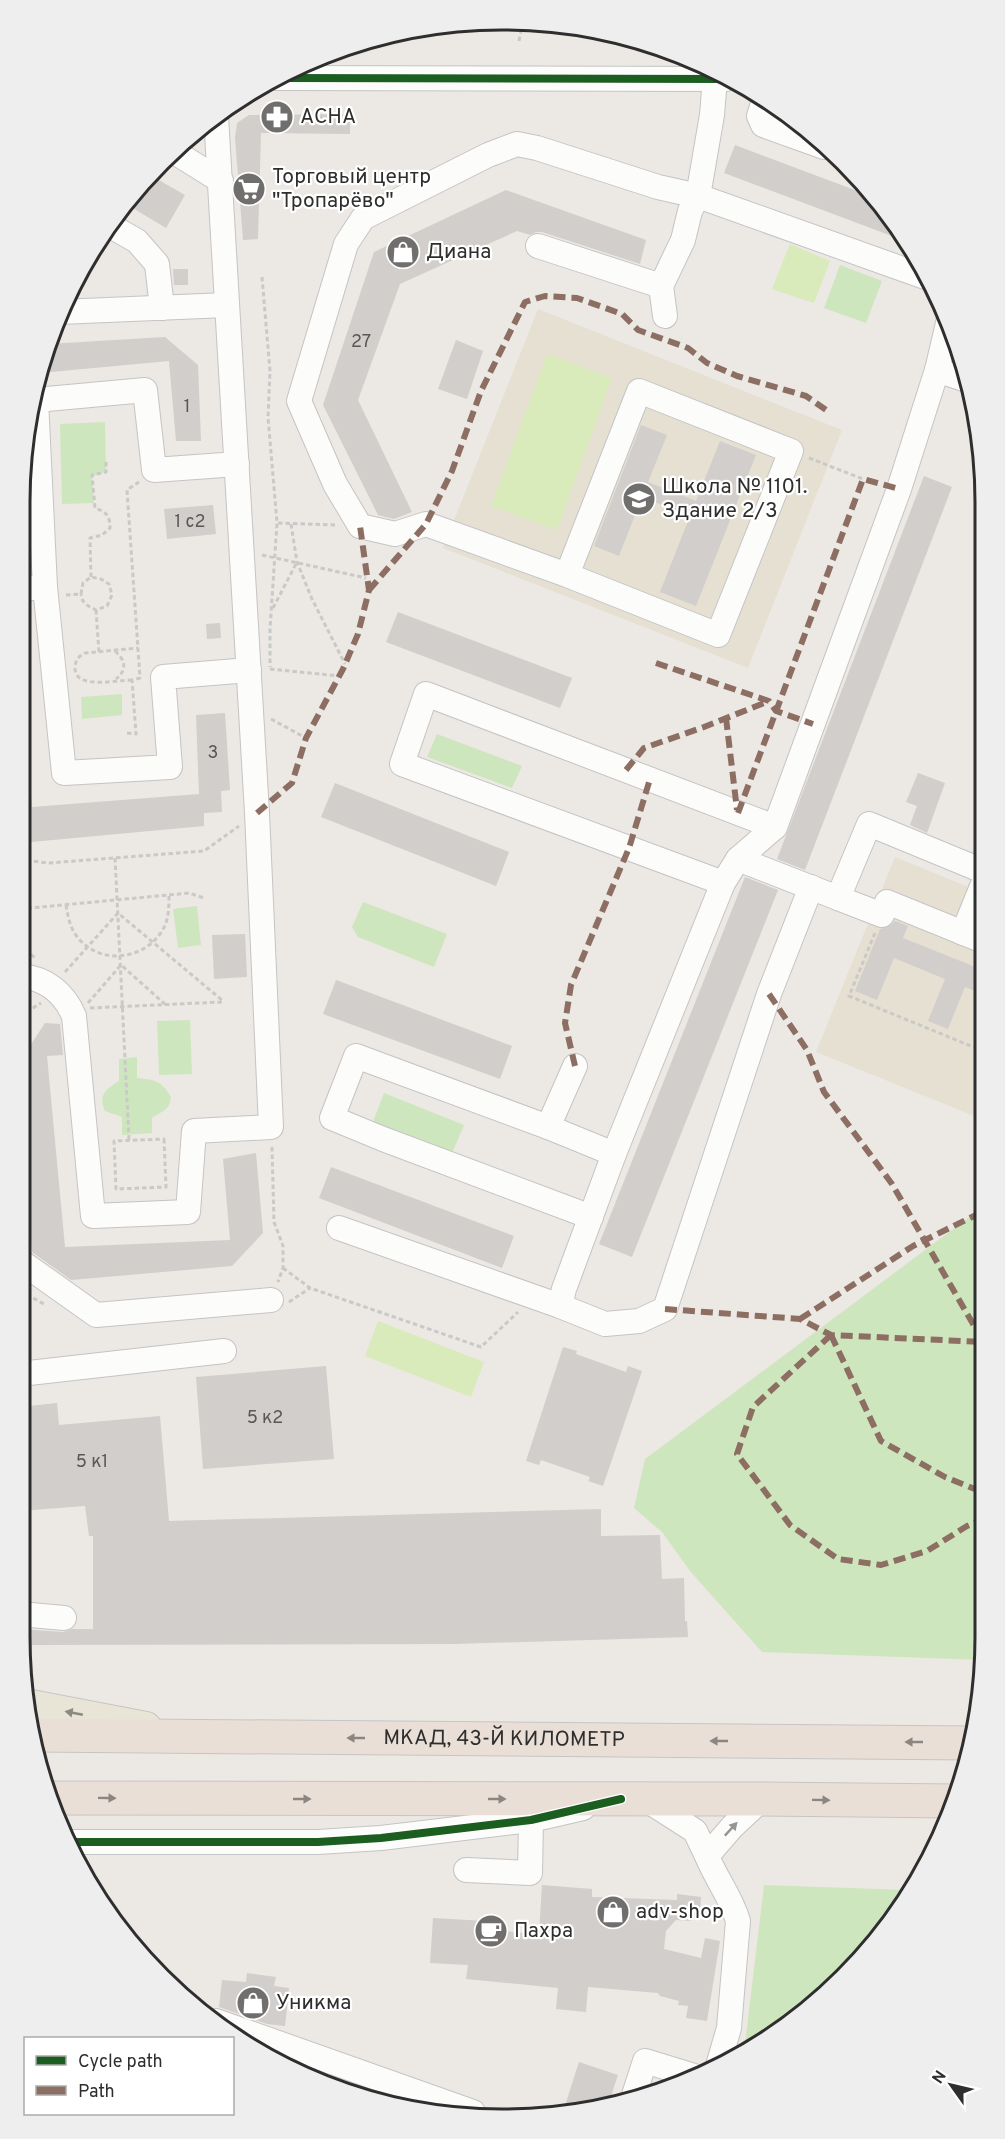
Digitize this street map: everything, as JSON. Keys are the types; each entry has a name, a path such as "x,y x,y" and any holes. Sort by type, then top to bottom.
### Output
{"highway":[{"name":"МКАД, 43-Й КИЛОМЕТР","path":"40,1735 963,1743"},
{"path":"59,1798 945,1801"}],"main road":[{"path":"35,1706 193,1736"}],"street":[{"path":"296,78 711,79"},
{"path":"665,316 661,286 683,240 690,211 698,196 719,83"},
{"path":"762,108 759,116 763,125 806,140"},
{"path":"30,976 64,997 74,1016 93,1216 188,1212 194,1131 271,1127 257,813 263,672 242,553 217,127"},
{"path":"567,575 639,391 791,451 718,634 567,575 426,524 395,534 360,526 335,484 299,401 346,244 363,218 488,155 517,144 537,148 658,187 698,196 916,274"},
{"path":"181,156 220,181"},
{"path":"117,230 137,241 157,264 162,308"},
{"path":"538,246 661,286"},
{"path":"71,312 227,305"},
{"path":"560,1306 564,1289 614,1154 723,883 738,859 775,827 899,489 937,370 945,337"},
{"path":"937,370 958,378"},
{"path":"41,400 145,390 154,470 237,464"},
{"path":"37,422 46,592 64,773 170,767 163,677 263,672"},
{"path":"30,590 46,592"},
{"path":"723,883 402,764 426,693 775,827"},
{"path":"838,898 869,824 975,868"},
{"path":"738,859 882,915 887,902 973,937"},
{"path":"339,1228 605,1323 639,1321 665,1309 769,994 811,887"},
{"path":"591,1217 332,1118 356,1056 548,1126 614,1154"},
{"path":"548,1126 575,1066"},
{"path":"30,1268 96,1315 272,1300"},
{"path":"30,1373 224,1351"},
{"path":"30,1615 64,1617"},
{"path":"78,1842 318,1842 381,1838 531,1820 633,1799 695,1832 712,1869 733,1904 738,1921 729,2028 721,2055"},
{"path":"707,1856 732,1827 762,1799"},
{"path":"466,1870 530,1873 531,1820"},
{"path":"242,2030 458,2107"},
{"path":"636,2090 645,2061 683,2073"}],"path":[{"path":"519,41 521,31"},
{"path":"262,276 270,371 268,417 277,523 272,610 263,672 339,676"},
{"path":"791,451 863,479"},
{"path":"91,577 90,538 102,535 110,528 110,518 104,511 95,508 92,476 106,472 106,459"},
{"path":"138,648 85,653 79,656 75,663 78,679 86,682 140,678 138,648 127,490 154,470"},
{"path":"277,523 360,526"},
{"path":"291,524 297,562 312,599 345,664"},
{"path":"242,553 275,556 366,578"},
{"path":"272,610 297,562"},
{"path":"91,577 109,584 111,595 107,606 96,610 87,606 81,594 83,583 91,577"},
{"path":"46,592 81,594"},
{"path":"96,610 99,652"},
{"path":"114,650 123,658 124,666 122,674 115,681"},
{"path":"127,733 136,734 132,680"},
{"path":"269,729 269,719 306,738"},
{"path":"30,860 49,862 204,851 257,813"},
{"path":"115,858 129,1140"},
{"path":"30,908 189,893 204,898"},
{"path":"66,904 70,925 79,939 88,947 107,955 120,956 139,952 153,942 163,930 168,914 169,895"},
{"path":"118,914 224,1001 83,1009 121,965"},
{"path":"58,979 118,914"},
{"path":"882,915 849,996 975,1048"},
{"path":"121,965 167,1006"},
{"path":"271,1127 274,1222 283,1246 283,1268 272,1300"},
{"path":"164,1139 166,1187 116,1189 114,1141 129,1140 164,1139"},
{"path":"283,1268 310,1288 481,1347 534,1297"}],"shaded area":[{"name":"Школа № 1101. Здание 2/3","path":"538,309 842,430 748,668 443,548"},
{"path":"895,857 975,890 975,1116 816,1052"}],"green space":[{"path":"790,244 830,261 814,303 772,289"},
{"path":"840,265 882,281 866,323 824,308"},
{"path":"547,354 612,378 557,530 491,506"},
{"path":"105,422 106,472 92,476 94,503 62,504 60,424"},
{"path":"122,694 122,715 82,719 81,697"},
{"path":"437,734 522,766 512,788 427,757"},
{"path":"363,902 447,934 434,967 358,937 352,927"},
{"path":"197,906 201,945 178,948 173,909"},
{"path":"190,1020 192,1074 159,1075 157,1021"},
{"path":"137,1057 137,1078 157,1082 171,1097 166,1108 152,1118 152,1133 122,1135 122,1117 105,1111 102,1101 104,1093 119,1081 119,1059"},
{"path":"384,1093 464,1125 450,1158 371,1127"},
{"path":"975,1213 974,1660 762,1652 690,1571 662,1532 634,1508 645,1459"},
{"path":"378,1321 484,1362 471,1397 365,1356"},
{"path":"764,1885 901,1890 877,1924 837,1971 790,2011 745,2042"}],"building":[{"name":"Торговый центр \"Тропарёво\"","path":"350,114 350,134 261,133 258,239 243,240 235,138 237,123 249,115"},
{"path":"735,145 858,191 892,236 724,173"},
{"path":"158,179 185,195 166,228 133,208"},
{"path":"506,190 646,240 640,264 542,232 530,235 517,231 400,284 358,400 412,512 394,519 378,515 323,405 374,252"},
{"path":"173,269 188,269 188,285 174,285"},
{"path":"165,337 198,365 201,441 176,441 169,361 48,372 58,343"},
{"path":"456,340 483,351 467,399 438,389"},
{"path":"641,425 667,435 648,482 696,501 720,441 756,455 696,606 660,592 690,516 642,497 619,556 594,546"},
{"path":"924,476 952,487 805,870 777,859"},
{"path":"213,505 216,534 167,539 164,509"},
{"path":"398,612 572,678 560,708 386,642"},
{"path":"220,623 221,638 207,639 206,624"},
{"path":"225,713 230,790 221,791 222,812 204,813 204,826 31,842 30,778 32,807 199,794 196,715"},
{"path":"918,773 945,783 927,833 910,825 917,806 906,802"},
{"path":"335,783 509,852 496,886 321,817"},
{"path":"745,877 778,890 632,1257 599,1244"},
{"path":"895,921 908,926 903,938 975,967 975,991 965,987 948,1029 928,1021 945,979 894,958 877,1000 855,991 880,929 890,926"},
{"path":"245,934 247,977 214,979 212,935"},
{"path":"336,980 512,1046 500,1079 323,1014"},
{"path":"45,1023 60,1024 63,1055 47,1056 65,1247 230,1240 223,1159 256,1153 263,1233 232,1266 71,1280 32,1252 30,1046"},
{"path":"331,1167 514,1236 502,1268 319,1198"},
{"path":"563,1347 626,1372 628,1366 642,1371 603,1486 588,1481 590,1477 541,1460 539,1465 526,1461"},
{"path":"326,1366 334,1459 203,1469 196,1377"},
{"path":"57,1403 59,1425 160,1416 169,1521 601,1509 601,1536 660,1535 662,1579 684,1578 685,1621 687,1621 688,1637 454,1644 30,1645 30,1630 63,1632 72,1629 93,1629 93,1536 89,1536 85,1506 30,1510 30,1406"},
{"path":"542,1885 592,1889 592,1897 677,1900 677,1894 701,1897 700,1913 691,1921 676,1920 666,1931 664,1949 701,1958 705,1938 720,1941 707,2021 686,2018 688,2006 678,2005 679,2001 660,1996 658,1993 588,1987 586,2012 556,2009 558,1988 466,1979 468,1965 430,1963 433,1918 503,1922 503,1931 539,1934"},
{"name":"Уникма","path":"247,1973 276,1977 274,1986 289,1988 285,2026 267,2024 219,2007 222,1980 246,1982"},
{"path":"579,2062 618,2075 611,2096 565,2105"}],"marked path":[{"path":"369,590 426,524 452,471 481,391 525,302 545,296 577,298 622,314 638,330 688,348 707,363 737,376 806,396 829,412"},
{"path":"738,813 863,479 899,489"},
{"path":"257,813 292,783 306,738 343,669 358,634 369,590 360,526"},
{"path":"656,663 769,701 776,711 813,724"},
{"path":"626,770 644,748 769,701"},
{"path":"726,718 737,810"},
{"path":"575,1066 565,1023 571,985 629,848 650,779"},
{"path":"769,994 807,1050 824,1092 892,1184 975,1327"},
{"path":"800,1319 913,1246 975,1215"},
{"path":"665,1309 800,1319 831,1335 975,1342"},
{"path":"831,1335 753,1407 737,1454 790,1525 838,1559 881,1565 927,1551 975,1522"},
{"path":"831,1335 881,1441 945,1477 975,1489"}],"cycle path":[{"path":"296,78 711,79"},
{"path":"78,1842 318,1842 381,1838 531,1820 621,1799"}],"place":[{"name":"АСНА","path":"277,117"},
{"name":"Торговый центр \"Тропарёво\"","path":"249,189"},
{"name":"Диана","path":"403,252"},
{"name":"Школа № 1101. Здание 2/3","path":"639,499"},
{"name":"adv-shop","path":"613,1912"},
{"name":"Пахра","path":"491,1931"},
{"name":"Уникма","path":"253,2003"}]}
